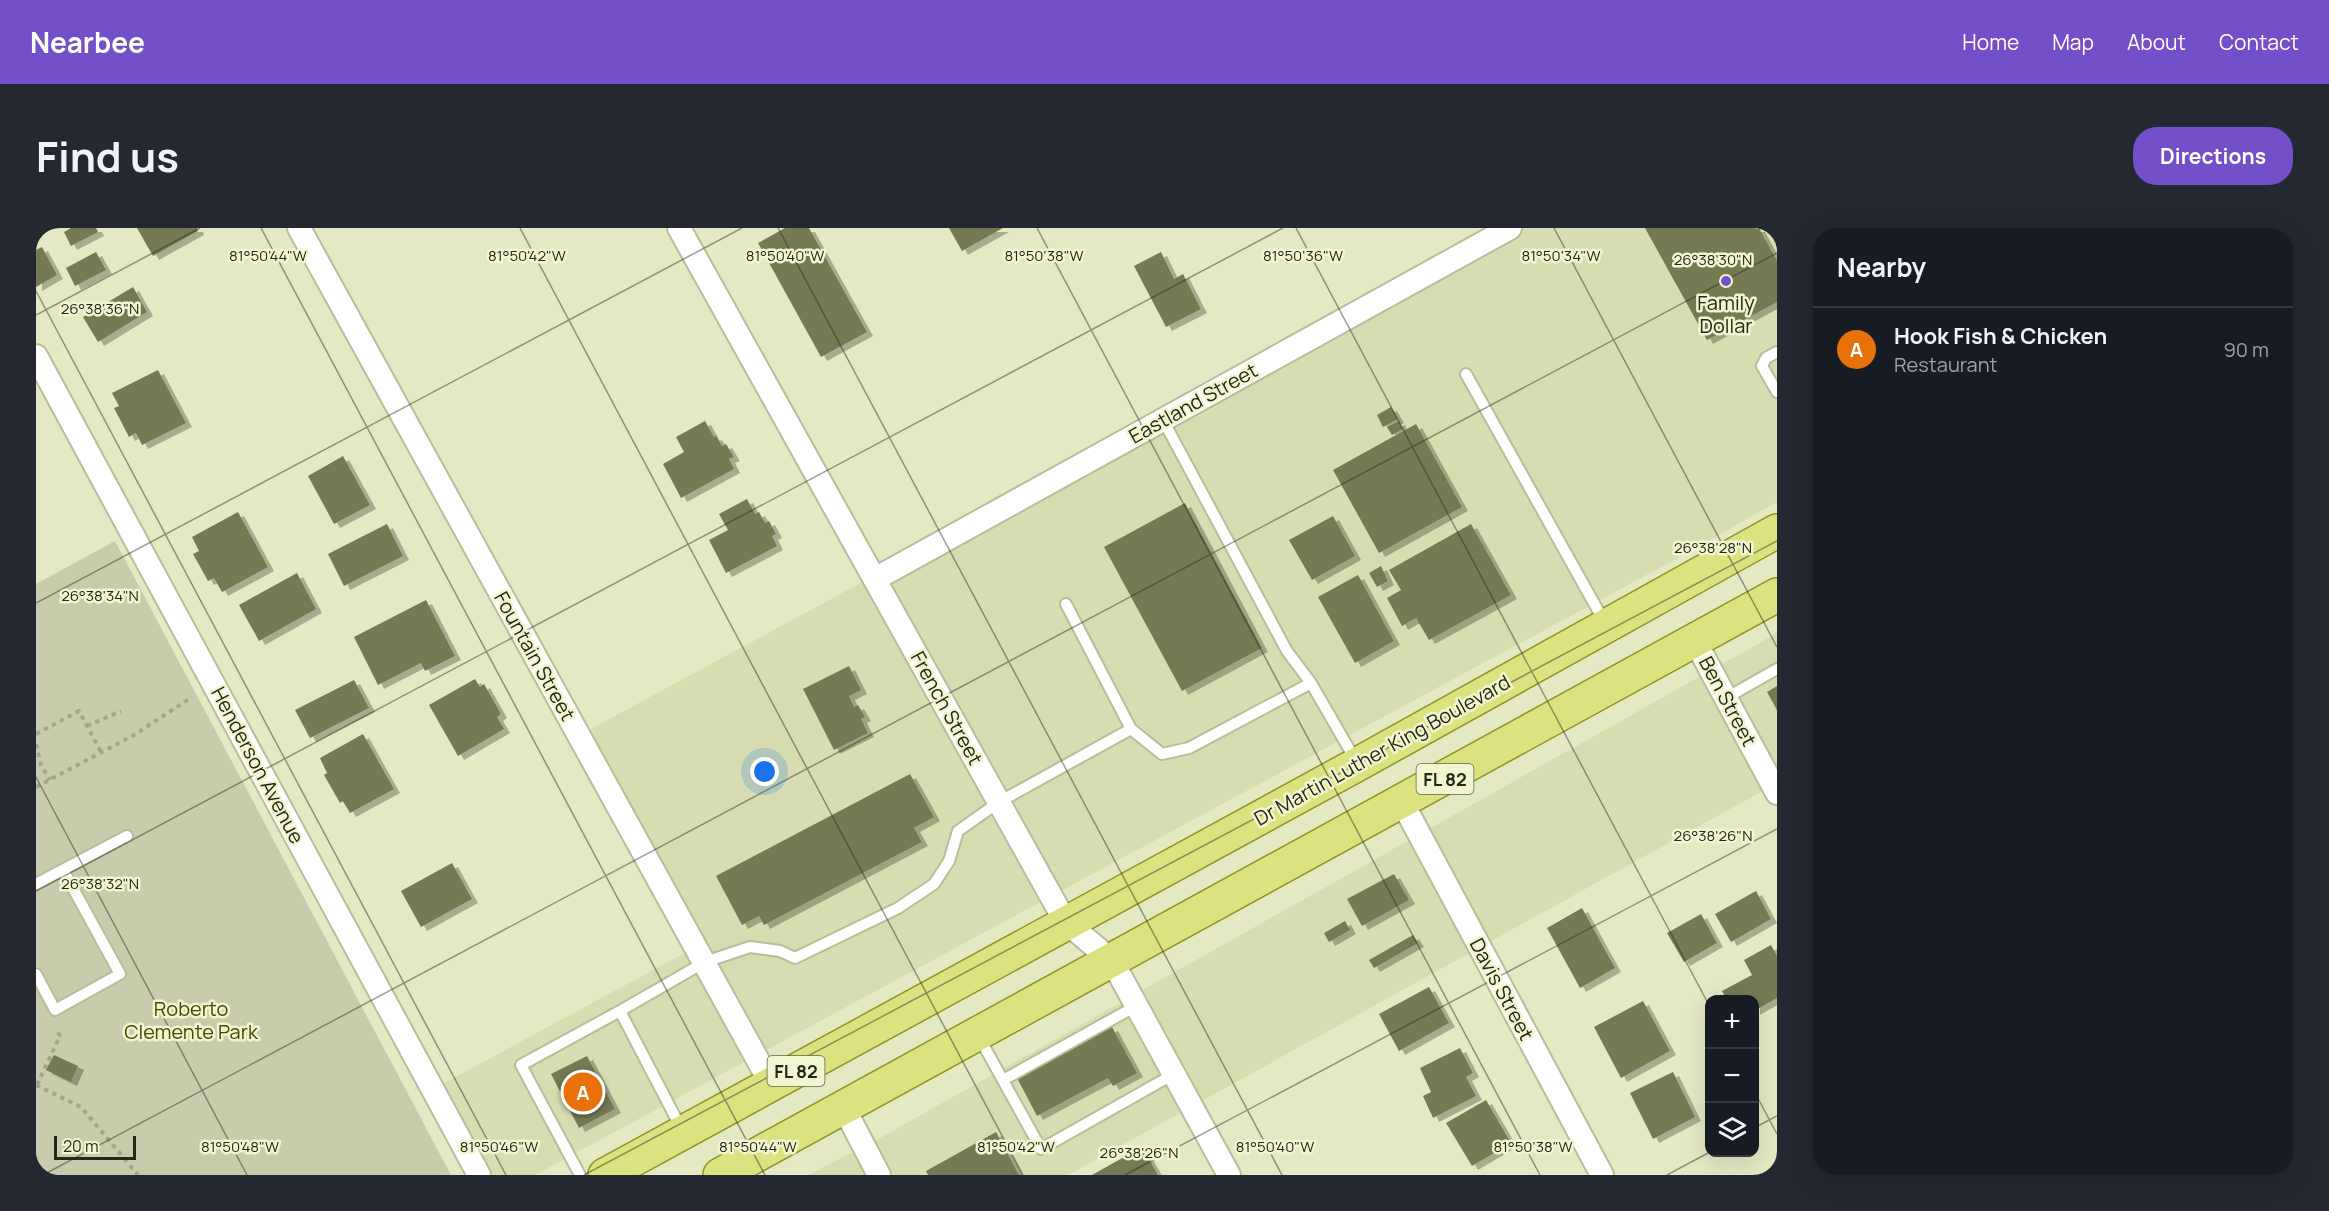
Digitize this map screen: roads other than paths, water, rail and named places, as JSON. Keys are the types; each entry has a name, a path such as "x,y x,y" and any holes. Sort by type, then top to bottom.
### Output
{"main road":[{"name":"Dr Martin Luther King Boulevard","path":"771,1084 1358,764 1777,531"},
{"name":"FL 82","path":"720,1175 1777,595"},
{"name":"FL 82","path":"605,1175 771,1084"}],"street":[{"name":"Fountain Street","path":"299,228 771,1084"},
{"name":"French Street","path":"679,228 1068,922 1112,961 1229,1175"},
{"name":"Eastland Street","path":"875,579 1510,228"},
{"name":"Henderson Avenue","path":"36,356 45,395 214,684 479,1175"},
{"name":"Ben Street","path":"1695,641 1777,793"},
{"name":"Davis Street","path":"1402,802 1602,1175"},
{"path":"844,1108 879,1175"}],"lane":[{"path":"1777,352 1766,358 1762,366 1777,392"},
{"path":"1466,374 1606,626"},
{"path":"1163,420 1287,651 1311,683 1358,764"},
{"path":"1066,604 1131,729 1162,753 1189,748 1311,683"},
{"path":"1726,698 1777,669"},
{"path":"580,1175 521,1065 705,962 750,947 780,951 795,958 898,908 934,884 949,861 958,831 999,802 1131,729"},
{"path":"36,884 127,836"},
{"path":"36,974 55,1010 120,974 63,870"},
{"path":"1003,1080 1136,1006"},
{"path":"620,1011 683,1132"},
{"path":"977,1034 1041,1149 1174,1074"}],"place":[{"name":"Family Dollar","path":"1726,281"},
{"name":"Hook Fish & Chicken","path":"583,1092"}],"park label":[{"name":"Roberto Clemente Park","path":"191,1020"}]}
